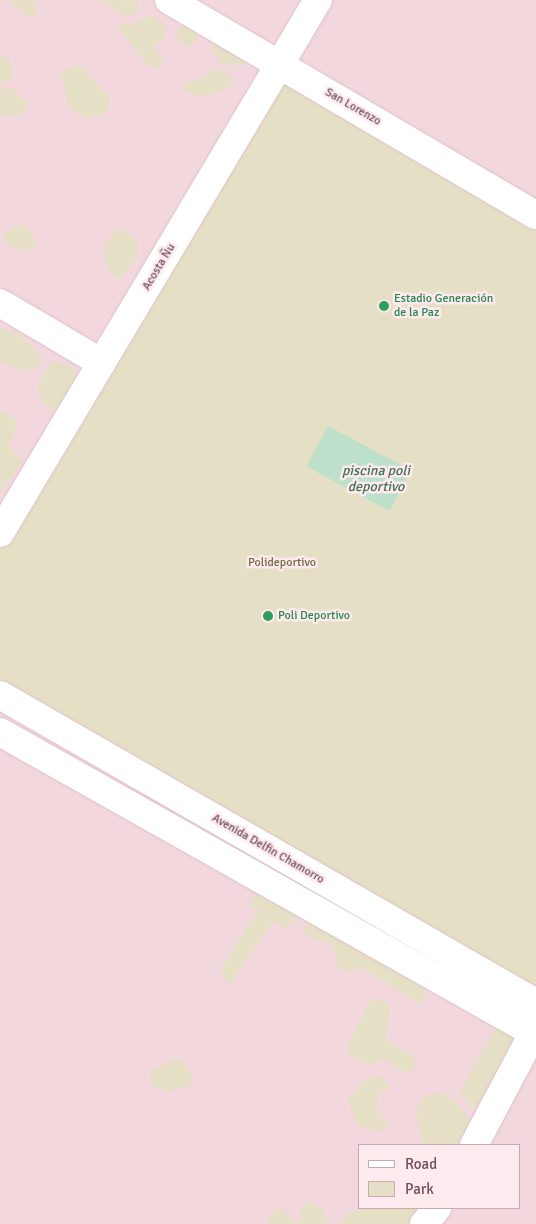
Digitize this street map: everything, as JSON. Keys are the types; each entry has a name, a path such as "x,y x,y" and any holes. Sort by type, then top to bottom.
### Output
{"street":[{"name":"San Lorenzo","path":"169,0 536,215"},
{"name":"Acosta Ñu","path":"0,533 318,0"},
{"path":"0,303 102,363"},
{"name":"Avenida Delfin Chamorro","path":"0,695 536,1003"},
{"path":"0,732 535,1032 475,1144"},
{"path":"424,1224 436,1209"}],"shaded area":[{"path":"0,0 536,0 536,1224 0,1224"}],"green space":[{"path":"11,0 33,0 37,14 26,17"},
{"path":"99,0 137,1 138,7 134,14 125,16"},
{"path":"149,15 166,25 164,39 153,44 163,62 159,69 147,65 119,28 121,24 134,24"},
{"path":"183,25 191,25 197,31 197,39 191,45 183,45 177,39 177,31"},
{"path":"215,41 248,60 245,64 223,65 211,48"},
{"path":"0,56 8,58 11,68 12,76 7,82 0,82"},
{"path":"81,65 110,98 107,110 88,120 69,108 61,73 68,67"},
{"path":"217,67 231,75 232,84 225,90 201,97 185,91 183,83 197,81"},
{"name":"Poli Deportivo","path":"281,78 536,223 536,1003 398,933 391,938 335,911 330,902 346,900 0,695 0,536"},
{"path":"0,86 14,90 29,105 20,114 0,116"},
{"path":"23,224 29,229 37,244 23,252 6,244 3,236 15,225"},
{"path":"116,229 125,230 138,243 136,259 121,278 113,275 108,269 105,252 106,244"},
{"path":"0,328 19,334 38,352 40,360 37,367 21,371 0,361"},
{"path":"53,361 69,366 80,378 61,410 53,410 40,399 38,382"},
{"path":"0,411 19,421 9,444 22,464 0,492"},
{"path":"262,891 297,915 287,929 275,922 268,929 230,984 222,977 222,966 258,911 270,912 252,908 250,900"},
{"path":"311,924 344,929 419,983 424,989 425,998 419,1003 360,967 344,972 337,966 335,948 329,942 320,942 304,933 303,929"},
{"path":"376,998 384,1000 390,1007 385,1039 412,1056 416,1064 410,1071 402,1072 396,1065 381,1059 374,1064 366,1063 350,1055 346,1048 369,1003"},
{"path":"502,1023 525,1042 487,1108 470,1107 460,1093 491,1035"},
{"path":"175,1059 184,1063 191,1073 190,1085 169,1092 154,1087 150,1080 152,1071"},
{"path":"380,1075 390,1087 378,1096 376,1104 388,1126 382,1132 357,1125 348,1099 365,1080"},
{"path":"438,1092 453,1098 469,1118 470,1135 465,1141 455,1144 423,1144 416,1113 422,1098"},
{"path":"309,1201 323,1210 329,1224 267,1224 271,1213 279,1207 292,1218 286,1218 299,1222 302,1205"},
{"path":"360,1209 430,1209 418,1224 339,1224 348,1214"}],"water":[{"name":"piscina poli deportivo","path":"328,426 411,470 389,511 306,467"}],"place":[{"name":"Estadio Generación de la Paz","path":"384,306"},
{"name":"Poli Deportivo","path":"268,616"}],"park label":[{"name":"Polideportivo","path":"282,563"}]}
